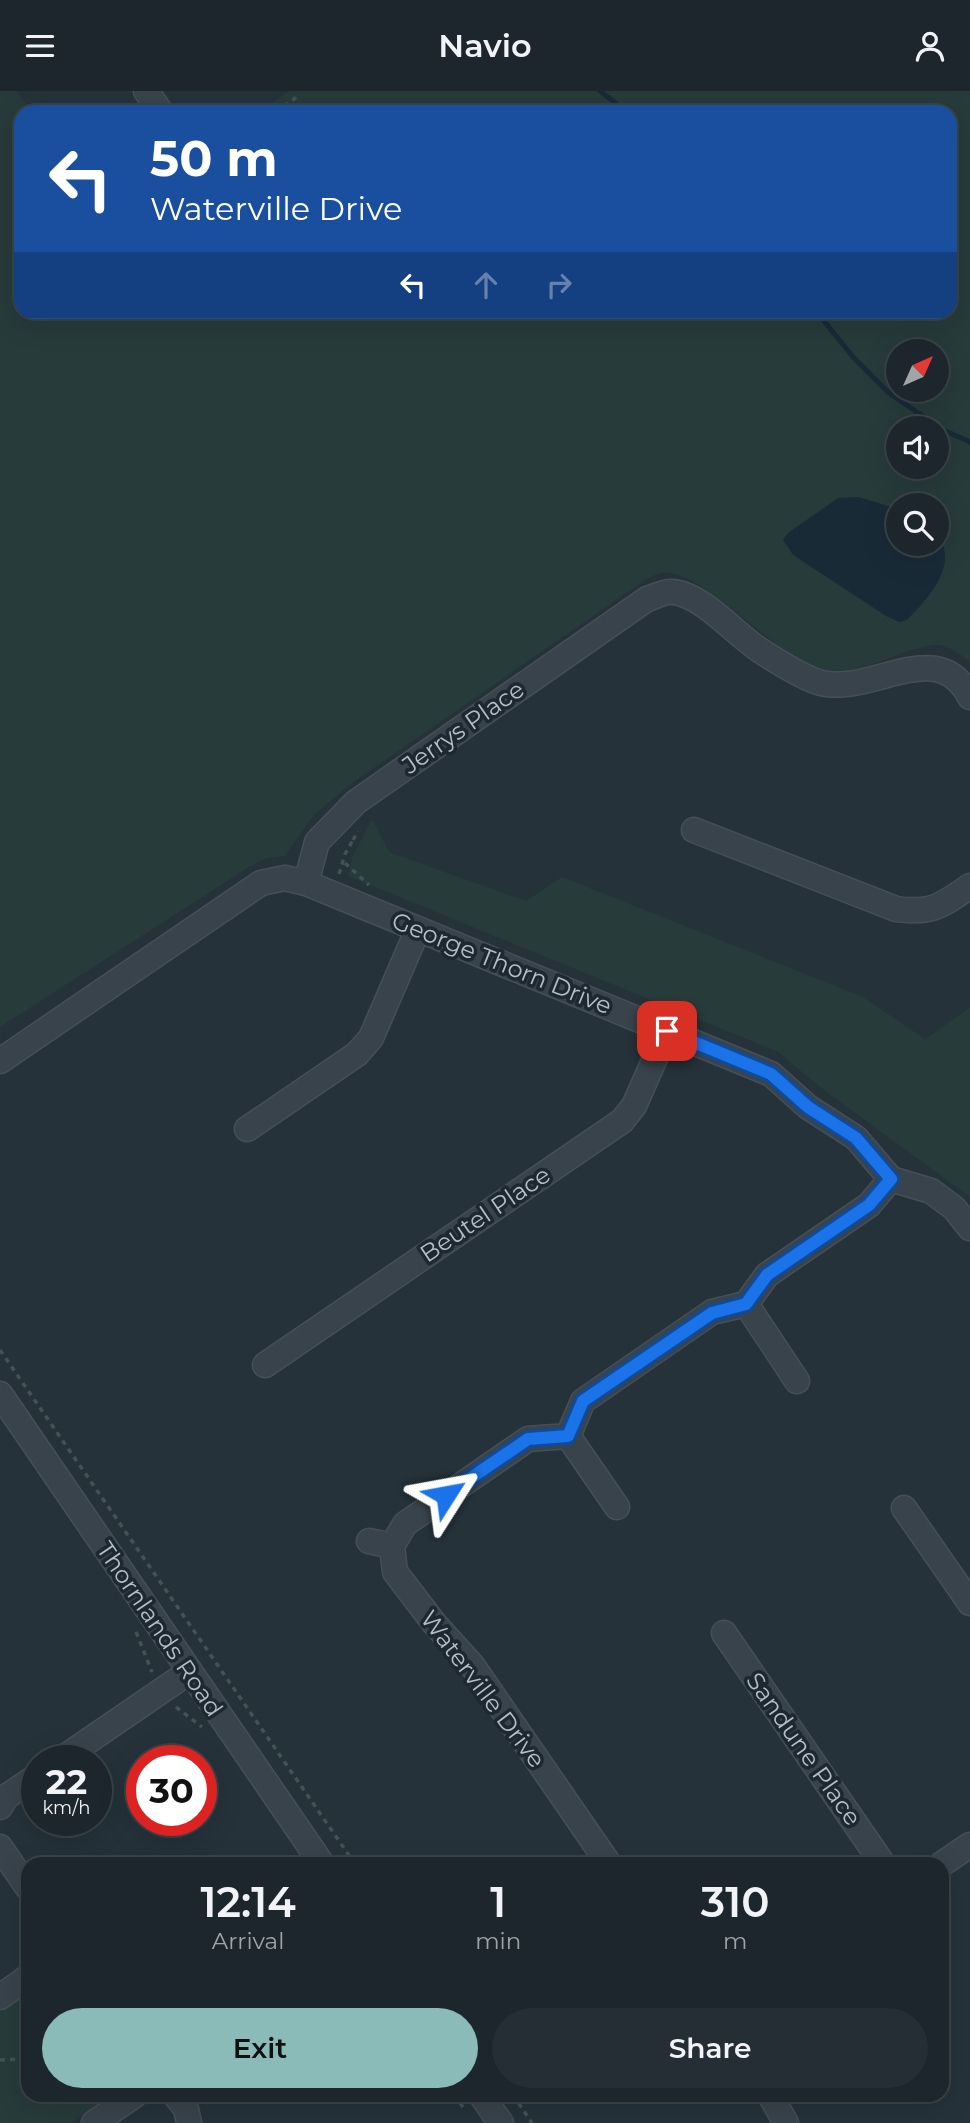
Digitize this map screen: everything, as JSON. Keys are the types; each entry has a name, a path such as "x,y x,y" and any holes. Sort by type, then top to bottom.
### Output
{"street":[{"name":"Jerrys Place","path":"306,883 317,842 356,802 647,599 672,591 692,598 761,651 817,682 838,685 858,683 924,667 943,670 962,682 970,697"},
{"path":"694,830 895,909 917,912 939,908 970,886"},
{"path":"0,1061 261,883 285,878 306,883"},
{"name":"George Thorn Drive","path":"306,883 771,1074 808,1107 856,1138 891,1179"},
{"path":"247,1129 357,1054 371,1038 418,929"},
{"name":"Beutel Place","path":"265,1365 622,1121 634,1106 667,1031"},
{"path":"617,1507 568,1436 583,1401 712,1313 746,1304 767,1275 869,1205 891,1179 931,1191 954,1208 970,1228"},
{"path":"746,1304 797,1381"},
{"name":"Thornlands Road","path":"0,1394 317,1857"},
{"name":"Waterville Drive","path":"568,1436 528,1439 381,1543 395,1571 434,1623 472,1665 604,1857"},
{"path":"904,1508 970,1603"},
{"name":"Sandune Place","path":"724,1633 878,1857"},
{"path":"82,1745 189,1672"},
{"path":"0,1807 6,1797 21,1787"},
{"path":"949,1859 970,1845"},
{"path":"0,1847 21,1878"},
{"path":"0,1997 21,1982"},
{"path":"94,2123 125,2102"},
{"path":"180,2102 186,2109 189,2123"},
{"path":"486,2102 501,2123"},
{"path":"774,2102 786,2123"}],"path":[{"path":"286,105 298,96"},
{"path":"353,840 359,829"},
{"path":"0,1350 350,1857"},
{"path":"129,1622 152,1672"},
{"path":"0,2060 21,2057"},
{"path":"518,2102 532,2123"}],"green space":[{"path":"0,91 17,91 26,105 14,105 14,319 957,319 957,105 269,105 289,91 970,91 970,662 947,647 932,645 856,668 825,670 793,656 695,583 678,575 657,574 348,786 313,816 285,856 267,858 0,1027"},
{"path":"372,819 389,852 526,901 562,877 863,997 925,1039 970,1008 970,1197 820,1087 778,1052 348,876 352,858"},
{"path":"21,1997 21,2102 102,2102 71,2123 0,2123 0,2011"}],"water":[{"path":"859,497 886,505 886,556 945,556 938,581 907,620 899,622 886,616 793,555 783,540 788,533 838,498"}],"waterway":[{"path":"600,91 618,105"},
{"path":"822,319 853,357 889,393 943,430 970,442"}],"route":[{"path":"446,1495 528,1439 568,1436 583,1401 712,1313 746,1304 767,1275 869,1205 891,1179 856,1138 808,1107 771,1074 667,1031"}]}
